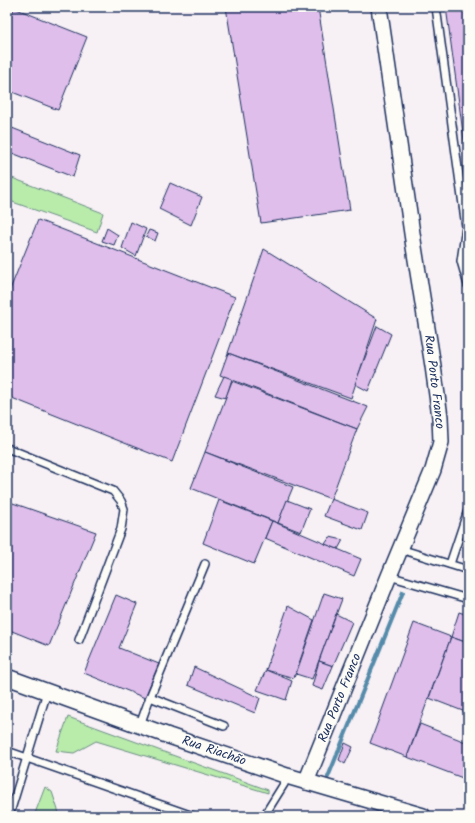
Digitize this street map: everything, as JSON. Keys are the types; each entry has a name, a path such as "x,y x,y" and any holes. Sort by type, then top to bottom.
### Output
{"street":[{"name":"Rua Porto Franco","path":"306,782 433,470 441,442 440,417 379,7"},
{"name":"Rua Riachão","path":"7,677 287,776 423,816"}],"lane":[{"path":"436,7 467,227 461,261 468,285"},
{"path":"7,448 112,491 121,501 124,509 121,528 79,640"},
{"path":"450,564 468,510"},
{"path":"400,549 468,570"},
{"path":"140,725 150,697 206,564"},
{"path":"389,576 468,599"},
{"path":"9,816 28,758 46,692"},
{"path":"150,697 224,726"},
{"path":"7,751 193,816"},
{"path":"264,816 284,784 287,776"}],"green space":[{"path":"7,176 103,213 97,232 7,200"},
{"path":"68,717 268,790 268,793 96,741 74,753 56,751"},
{"path":"45,787 52,792 60,816 34,816"}],"building":[{"path":"7,7 14,7 7,25"},
{"path":"226,7 318,7 350,210 261,223"},
{"path":"446,7 468,7 468,170"},
{"path":"14,8 87,37 58,110 7,90 7,25"},
{"path":"7,126 80,155 73,177 7,151"},
{"path":"170,183 202,197 191,225 159,209"},
{"path":"38,220 235,297 172,462 7,396 7,297"},
{"path":"131,222 146,229 136,256 122,248"},
{"path":"107,228 118,235 114,245 102,241"},
{"path":"149,230 158,233 155,241 146,236"},
{"path":"264,249 377,319 351,398 228,353"},
{"path":"377,326 391,334 368,391 355,384"},
{"path":"228,353 368,407 357,429 220,375"},
{"path":"224,376 232,379 226,398 215,395"},
{"path":"232,381 357,429 331,499 205,452"},
{"path":"205,452 293,487 278,523 191,488"},
{"path":"331,499 368,513 362,530 324,516"},
{"path":"219,500 272,521 254,564 203,543"},
{"path":"287,500 310,509 301,532 278,523"},
{"path":"7,501 96,532 49,646 7,629"},
{"path":"272,521 361,559 354,576 265,538"},
{"path":"330,537 343,540 338,549 325,544"},
{"path":"324,593 342,599 312,679 296,674"},
{"path":"116,595 137,604 119,648 159,664 145,698 84,673"},
{"path":"288,606 314,620 294,678 266,670"},
{"path":"459,612 468,615 468,643 451,637"},
{"path":"336,614 352,622 333,666 319,661"},
{"path":"414,623 451,637 407,757 370,743"},
{"path":"451,637 468,643 468,713 429,698"},
{"path":"319,661 333,666 323,690 312,686"},
{"path":"194,667 260,698 255,713 188,685"},
{"path":"266,670 292,681 286,700 257,690"},
{"path":"420,724 468,743 468,780 407,757"},
{"path":"345,743 353,747 345,764 339,760"}],"waterway":[{"path":"328,777 403,592"}]}
